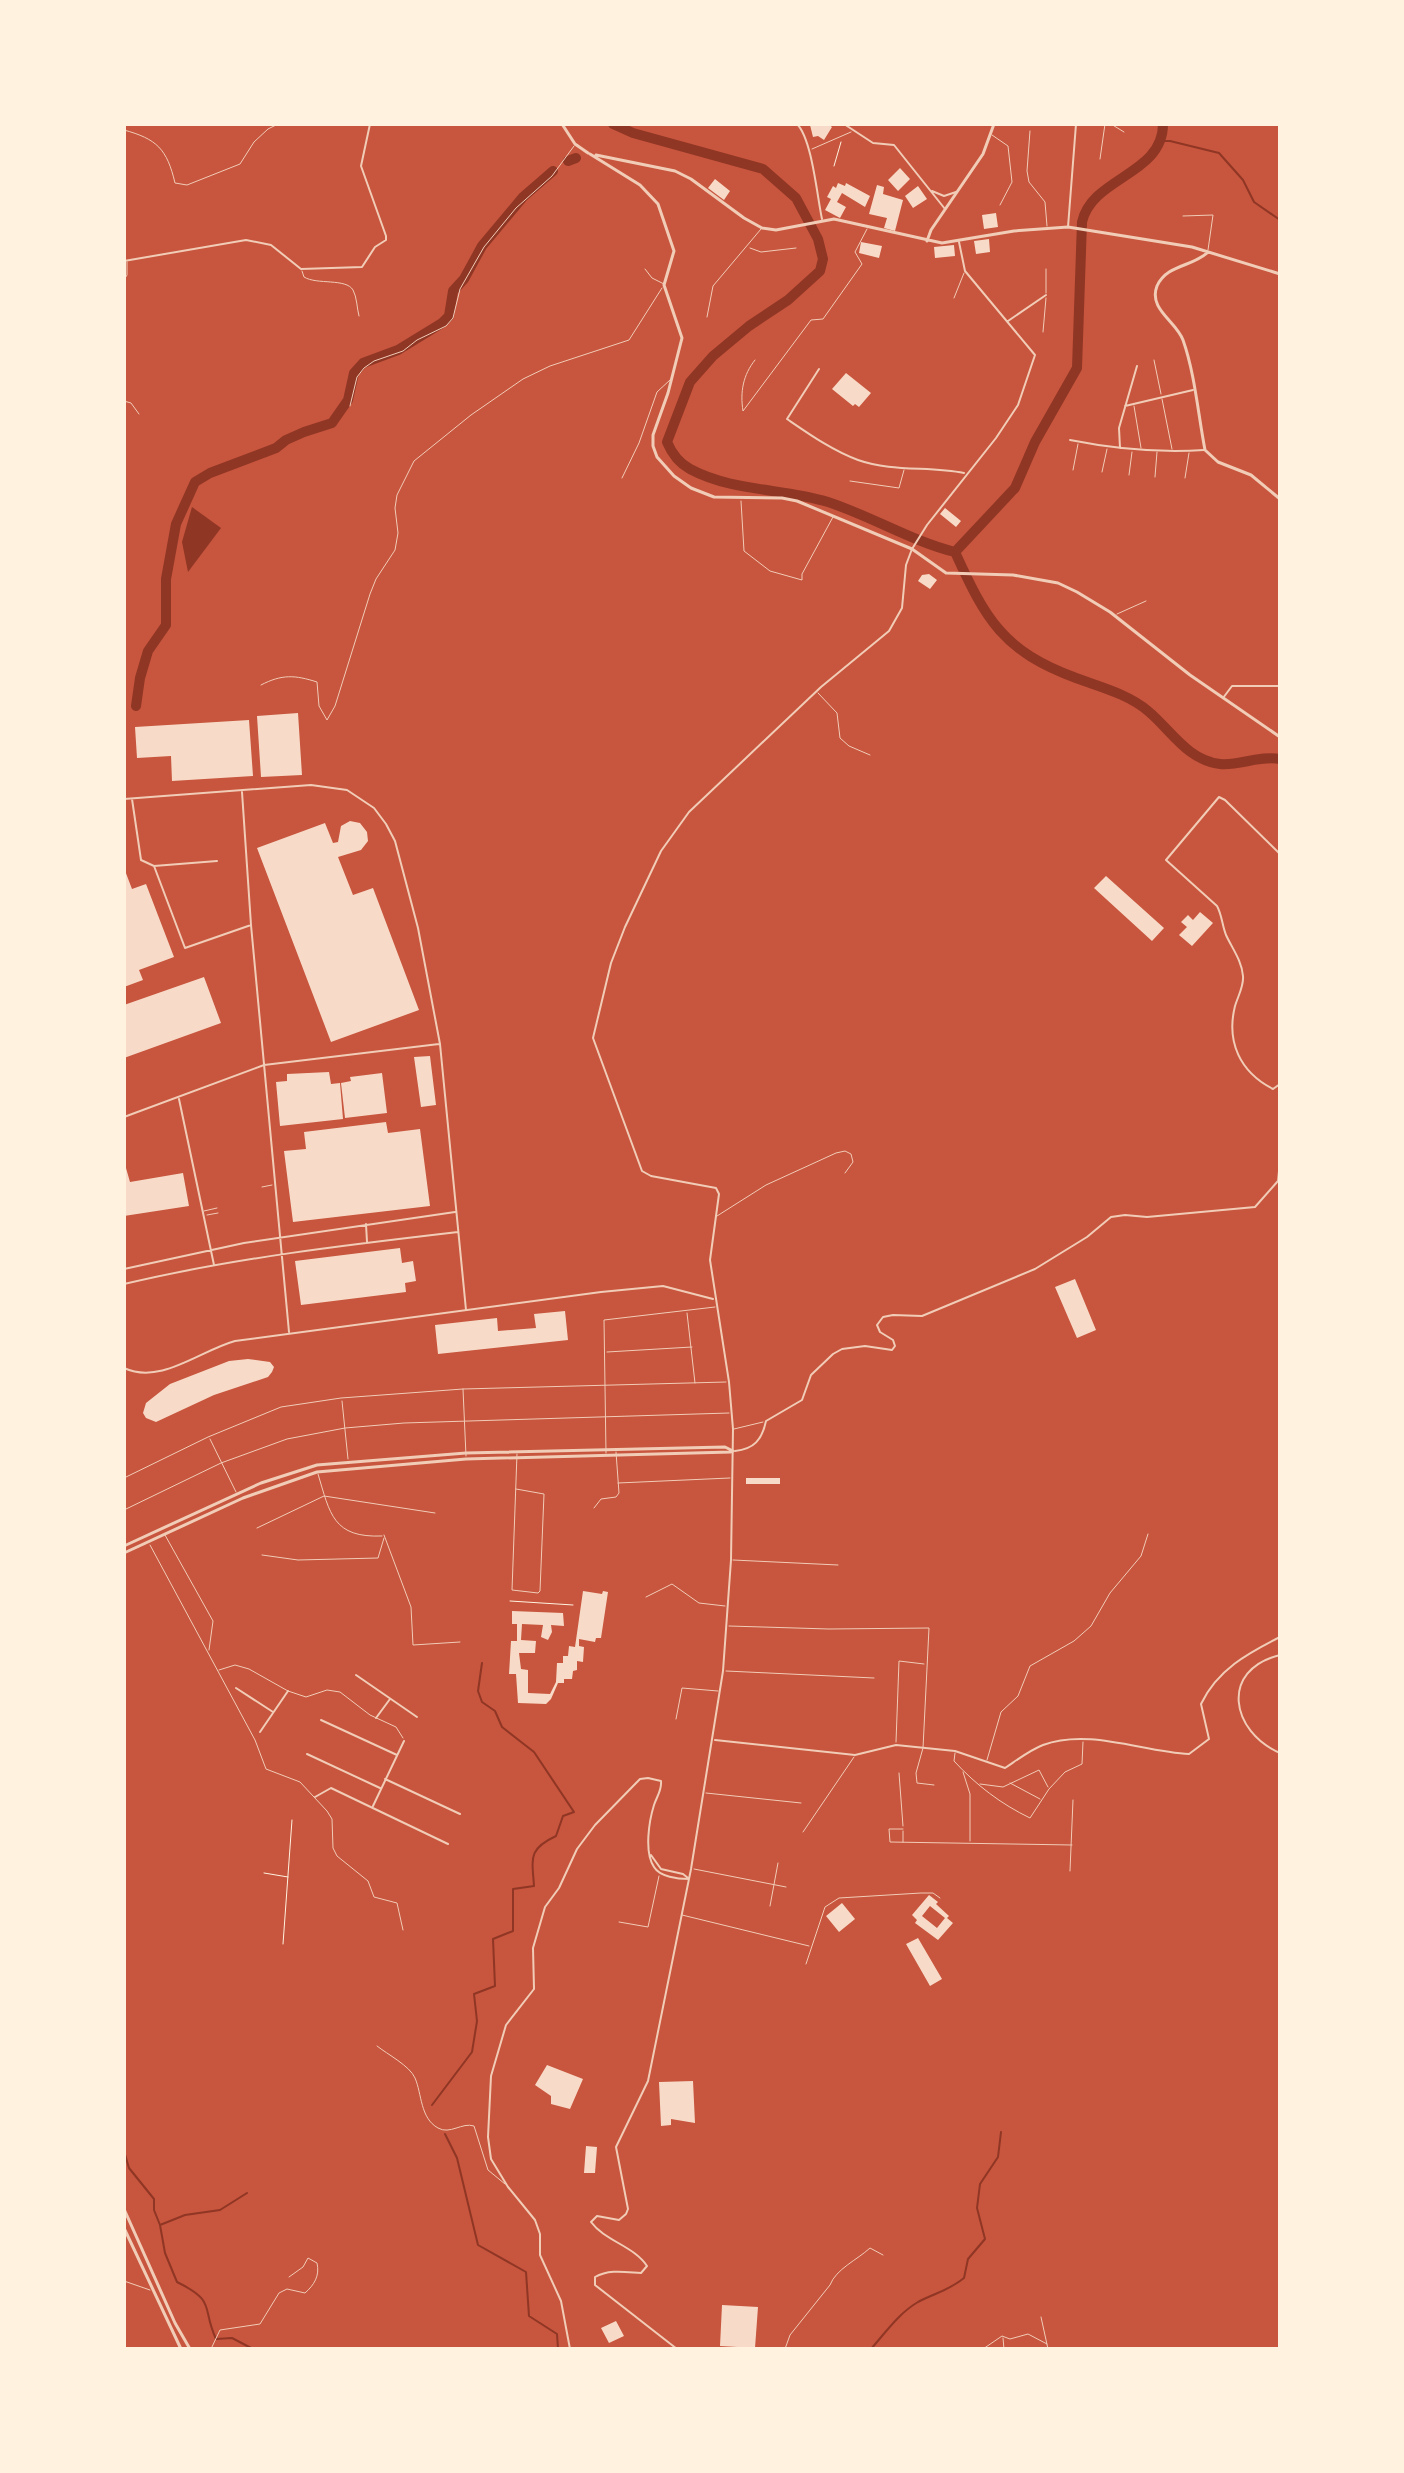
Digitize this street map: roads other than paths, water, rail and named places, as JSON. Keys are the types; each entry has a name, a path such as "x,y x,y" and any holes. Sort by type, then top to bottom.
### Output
{"street":[{"path":"126,262 246,240 271,245 301,269 362,267 375,247 386,240 386,232 376,214 361,166 370,124"},
{"path":"562,124 575,144 640,185 658,204 674,251 664,285 682,338 653,435 657,457 674,476 691,488 714,497 797,501 912,549 946,573 1013,575 1058,583 1097,602 1190,675 1280,737"},
{"path":"797,124 802,128 808,151 822,220"},
{"path":"844,124 873,143 894,145 946,210"},
{"path":"927,241 931,230 983,154 994,124"},
{"path":"1068,227 1076,124"},
{"path":"590,154 675,171 762,228 776,230 822,220 846,220 927,241 959,242 1014,231 1068,227 1208,252 1280,274"},
{"path":"927,186 944,196 960,189"},
{"path":"677,2349 595,2285 595,2277 599,2274 641,2273 647,2266 591,2222 597,2216 619,2220 628,2209 616,2147 648,2081 691,1869 721,1691 731,1560 733,1429 710,1260 719,1194 716,1188 651,1176 642,1171 593,1038 611,963 661,851 689,812 816,691 889,631 902,608 906,565 912,549 1018,405 1035,355 965,271 959,242"},
{"path":"1208,252 1170,271 1162,279 1156,292 1157,306 1182,338 1205,450 1218,462 1251,475 1280,499"},
{"path":"1007,322 1046,295"},
{"path":"1120,449 1119,428 1137,366"},
{"path":"819,369 787,419 817,440 860,461 965,473"},
{"path":"1125,406 1194,390"},
{"path":"1070,440 1142,451 1205,450"},
{"path":"1223,698 1232,686 1280,686"},
{"path":"124,799 311,785 347,790 374,808 395,841 418,928 440,1044 466,1310"},
{"path":"242,791 251,925 289,1333"},
{"path":"1280,854 1219,797 1166,860 1217,906 1243,976 1231,1032 1232,1043 1244,1067 1259,1082 1273,1089 1280,1084"},
{"path":"132,798 141,860 154,866 217,861"},
{"path":"154,866 185,948 251,925"},
{"path":"124,1117 264,1065 440,1044"},
{"path":"178,1097 214,1265"},
{"path":"164,1532 237,1494 317,1465 516,1452 606,1450 725,1454 746,1450 763,1436 766,1421 802,1400 811,1375 833,1354 842,1349 865,1346 892,1350 895,1346 893,1340 880,1332 877,1325 883,1317 922,1316 1035,1269 1087,1237 1111,1217 1147,1217 1255,1207 1278,1181 1280,1161"},
{"path":"124,1269 210,1249 457,1212"},
{"path":"366,1224 367,1243"},
{"path":"124,1284 280,1254 458,1232"},
{"path":"124,1368 136,1373 154,1374 214,1347 289,1333 601,1292 663,1286 714,1299"},
{"path":"124,1553 243,1498 317,1472 466,1456 606,1456 616,1452"},
{"path":"126,1544 147,1540"},
{"path":"713,1740 855,1755 896,1745 955,1751 1005,1768 1043,1745 1063,1740 1189,1754 1209,1739 1201,1704 1222,1673 1251,1651 1280,1637"},
{"path":"1280,1655 1263,1661 1244,1678 1237,1699 1253,1733 1269,1749 1280,1753"},
{"path":"356,1675 417,1717"},
{"path":"236,1688 274,1713"},
{"path":"260,1732 288,1691"},
{"path":"376,1718 390,1698"},
{"path":"321,1720 397,1755"},
{"path":"372,1807 404,1741"},
{"path":"307,1754 380,1788"},
{"path":"570,2349 561,2301 540,2255 540,2234 535,2220 495,2168 489,2149 491,2076 506,2025 534,1989 533,1948 545,1907 559,1888 577,1849 605,1814 640,1779 655,1778 661,1781 662,1787 653,1806 649,1836 653,1867 660,1873 689,1879"},
{"path":"385,1779 460,1814"},
{"path":"315,1797 331,1788 448,1844"},
{"path":"650,1851 661,1869 683,1874 689,1879"},
{"path":"124,2209 175,2323 190,2349"},
{"path":"124,2228 181,2349"},
{"path":"152,2291 160,2289"}],"lane":[{"path":"124,130 142,133 160,148 170,161 175,183 187,185 240,164 254,142 278,124"},
{"path":"1100,159 1105,124"},
{"path":"1111,124 1124,132"},
{"path":"808,151 853,131"},
{"path":"1030,131 1027,171 1029,182 1045,202 1047,228"},
{"path":"992,135 1008,146 1012,182 1000,205"},
{"path":"350,406 357,377 364,368 374,361 403,351 417,340 446,326 453,318 460,289 484,247 516,208 552,176 575,144"},
{"path":"1183,216 1213,215 1208,252"},
{"path":"755,360 748,368 740,394 743,411 811,320 823,319 862,264 855,252 868,226"},
{"path":"707,317 713,286 762,228"},
{"path":"748,247 761,252 796,248"},
{"path":"124,280 127,275 126,262"},
{"path":"301,269 304,277 313,283 348,285 353,291 359,316"},
{"path":"261,685 276,677 296,675 317,682 319,706 327,720 335,706 376,579 395,550 397,495 414,461 471,415 523,379 634,336 664,285 645,269"},
{"path":"1043,332 1046,269"},
{"path":"954,298 965,271"},
{"path":"1154,360 1173,452"},
{"path":"622,478 639,443 657,392 672,378"},
{"path":"124,401 131,403 139,414"},
{"path":"1134,404 1142,451"},
{"path":"1073,470 1079,441"},
{"path":"1102,472 1107,447"},
{"path":"1129,475 1133,450"},
{"path":"1185,478 1190,451"},
{"path":"1155,477 1157,452"},
{"path":"850,481 899,488 905,467"},
{"path":"741,498 744,551 770,571 802,580 802,574 833,516"},
{"path":"1115,615 1146,601"},
{"path":"816,691 837,713 840,738 849,746 870,755"},
{"path":"717,1216 766,1185 845,1151 851,1154 853,1162 845,1173"},
{"path":"262,1187 274,1184"},
{"path":"204,1213 217,1208"},
{"path":"204,1213 218,1213"},
{"path":"606,1456 604,1320 715,1307"},
{"path":"686,1310 695,1384"},
{"path":"605,1352 692,1347"},
{"path":"124,1478 208,1437 281,1407 341,1398 463,1389 729,1382"},
{"path":"463,1389 466,1456"},
{"path":"341,1398 349,1469"},
{"path":"124,1510 221,1463 287,1439 345,1428 404,1423 732,1413"},
{"path":"733,1429 766,1421"},
{"path":"208,1437 237,1494 243,1498"},
{"path":"516,1452 512,1590 540,1591 544,1494 516,1489"},
{"path":"594,1508 601,1499 616,1497 616,1452"},
{"path":"317,1465 332,1518 341,1528 363,1537 384,1535"},
{"path":"618,1483 733,1478"},
{"path":"257,1528 324,1496 435,1513"},
{"path":"164,1532 213,1621 208,1652"},
{"path":"987,1760 1001,1712 1018,1696 1030,1666 1074,1641 1091,1626 1110,1593 1141,1556 1148,1534"},
{"path":"262,1555 298,1560 378,1558 384,1535"},
{"path":"384,1535 411,1607 413,1645 460,1642"},
{"path":"147,1540 255,1740 266,1769 300,1782 315,1797 332,1819 333,1848 337,1856 368,1881 374,1897 397,1903 403,1930"},
{"path":"126,1544 133,1549"},
{"path":"731,1560 838,1565"},
{"path":"646,1597 672,1584 699,1603 728,1606"},
{"path":"727,1626 929,1628 923,1748 916,1773 917,1783 934,1785"},
{"path":"896,1745 899,1661 927,1664"},
{"path":"217,1671 235,1665 249,1669 288,1691 306,1697 327,1690 340,1692 376,1718 396,1727 404,1741"},
{"path":"723,1671 874,1678"},
{"path":"676,1719 682,1688 721,1691"},
{"path":"955,1751 954,1761 977,1784 1030,1818 1049,1789 1065,1772 1082,1764 1083,1740"},
{"path":"803,1832 855,1755"},
{"path":"962,1769 970,1794 970,1842"},
{"path":"977,1784 1003,1787 1039,1770 1049,1789"},
{"path":"899,1773 903,1842"},
{"path":"1010,1783 1043,1800"},
{"path":"704,1792 801,1803"},
{"path":"1070,1871 1073,1800"},
{"path":"903,1829 889,1829 890,1842 1072,1845"},
{"path":"770,1906 778,1863"},
{"path":"691,1869 786,1887"},
{"path":"619,1922 648,1927 660,1873"},
{"path":"806,1964 825,1907 839,1898 933,1893 940,1898"},
{"path":"681,1915 812,1947"},
{"path":"377,2046 414,2075 421,2103 436,2127 442,2130 467,2124 474,2126 488,2170 508,2187"},
{"path":"785,2349 790,2335 830,2285 833,2275 870,2248 883,2255"},
{"path":"211,2349 220,2330 260,2324 271,2303 284,2290 305,2293 314,2284 318,2273 317,2263 308,2258 303,2267 289,2277"},
{"path":"124,2281 152,2291"},
{"path":"1041,2317 1048,2349"},
{"path":"1002,2336 1010,2339 1028,2334 1047,2344"},
{"path":"983,2349 1002,2336"},
{"path":"1002,2336 1004,2349"}],"waterway":[{"path":"613,124 633,133 763,169 796,198 818,239 823,259 820,271 788,300 749,326 713,356 690,382 667,442 679,461 690,469 723,482 828,502 923,542 955,552 988,615 1014,644 1031,656 1051,668 1132,700 1198,757 1220,764 1280,759"},
{"path":"955,552 1015,488 1035,442 1077,368 1082,222 1088,207 1152,154 1160,141 1163,124"},
{"path":"1160,141 1219,153 1243,180 1254,202 1280,220"},
{"path":"568,161 576,158"},
{"path":"136,706 148,651 166,625 166,579 176,524 195,482 210,473 276,448 304,432 332,423 348,400 354,373 363,363 398,350 449,316 453,291 464,279 482,246 523,197 553,171"},
{"path":"432,2105 472,2052 477,2021 474,1994 495,1986 493,1939 513,1931 513,1889 534,1886 536,1850 556,1836 563,1816 574,1812 534,1752 502,1727 495,1711 482,1702 478,1691 482,1663"},
{"path":"871,2349 911,2307 964,2278 968,2259 985,2239 977,2208 980,2184 998,2157 1001,2132"},
{"path":"445,2134 457,2158 478,2245 526,2272 529,2316 557,2334 558,2349"},
{"path":"124,2151 129,2168 154,2199 165,2253 177,2282 203,2300 216,2339 232,2338 253,2349"},
{"path":"160,2225 185,2215 220,2210 247,2193"}]}
